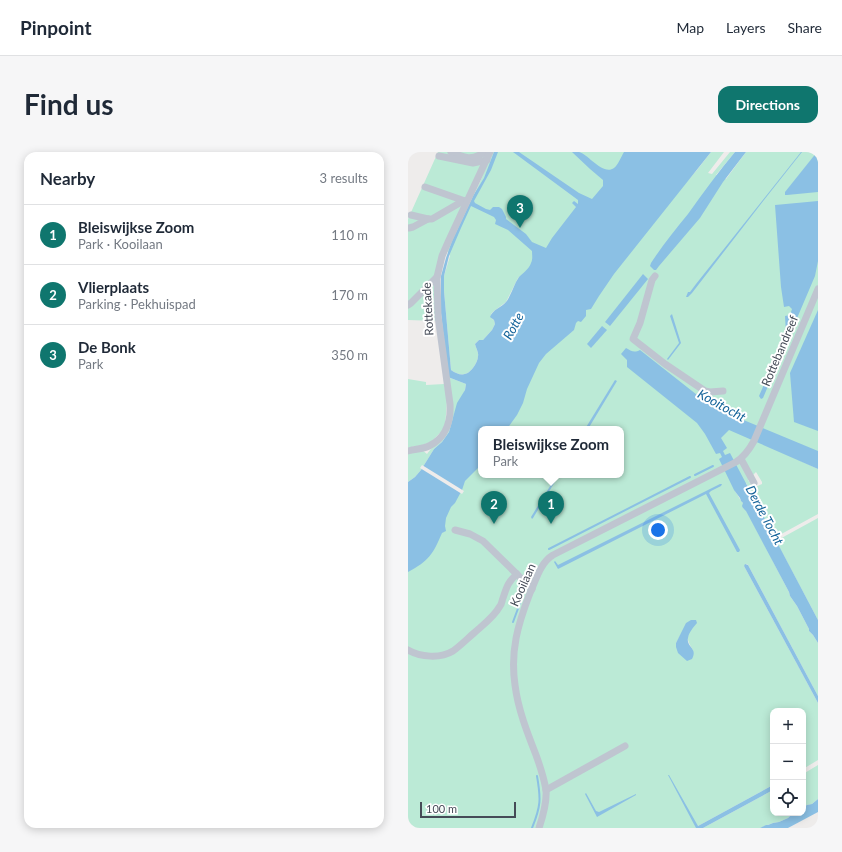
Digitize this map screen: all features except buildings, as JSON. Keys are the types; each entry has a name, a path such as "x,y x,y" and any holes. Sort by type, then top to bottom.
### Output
{"street":[{"path":"451,152 468,158 474,158 485,152"},
{"name":"Rottekade","path":"408,451 429,446 435,442 444,434 450,421 450,404 438,316 437,277 442,256 465,202 490,152"},
{"path":"439,156 473,163 487,160"},
{"path":"425,187 465,202"},
{"path":"409,228 428,219 432,219 465,202"},
{"path":"411,215 428,219"},
{"path":"655,276 652,280 640,323 632,339 665,364 705,391 723,391"},
{"path":"409,305 437,277"},
{"name":"Rottebandreef","path":"761,422 818,289"},
{"name":"Kooilaan","path":"539,828 546,802 546,790 540,766 523,720 515,686 514,660 515,643 522,614 541,568 548,558 553,555 738,460 750,449 761,422"},
{"path":"738,460 754,483"},
{"path":"455,530 470,534 483,541 532,590"},
{"path":"408,650 424,656 444,655 452,652 488,621 501,606 510,580 517,574"},
{"path":"546,790 625,746"}],"green space":[{"path":"438,152 489,152 441,254 437,321 408,320 408,219"},
{"path":"492,152 641,152 606,207 518,278 506,302 491,314 495,324 492,330 483,340 479,340 475,344 478,355 475,365 467,373 458,374 451,370 444,291 444,276 450,256 447,250 480,182"},
{"path":"711,152 724,152 708,173 712,174 730,152 735,152 716,175 726,179 746,152 818,152 818,459 775,449 818,469 818,514 774,538 746,483 735,491 743,503 743,508 746,510 809,631 818,643 818,696 748,565 745,565 744,566 818,703 818,760 806,767 806,708 770,708 770,787 698,826 699,828 408,828 408,561 478,447 478,478 624,478 624,426 491,426 530,359 697,170","holes":["756,472 762,484 753,488 748,480","693,627 689,633 689,644 693,650 676,643 681,634"]},
{"path":"448,377 466,384 449,432 442,442 434,449 421,470 408,482 408,454 422,450 427,454 446,433 448,416"},
{"path":"408,379 426,382 426,385 444,384 447,400 445,428 431,442 408,448"},
{"path":"818,518 818,620 776,541"},
{"path":"818,765 818,799 812,804 806,806 806,780 806,772"},
{"path":"770,792 770,816 790,816 779,822 760,828 703,828"}],"water":[{"name":"Rotte","path":"494,152 498,152 491,170 474,201 475,203 490,210 493,207 499,207 502,209 506,219 526,234 532,242 546,248 576,207 572,203 574,201 578,204 578,200 513,152 519,152 579,193 592,199 603,186 603,180 572,152 579,152 600,167 610,170 615,167 624,152 711,152 614,274 591,309 586,310 586,316 581,322 578,321 576,323 574,330 546,354 539,363 527,389 523,403 509,426 478,426 478,468 465,481 455,503 451,507 446,518 446,531 442,533 433,552 421,564 408,572 408,482 421,470 434,449 442,442 449,432 457,403 465,390 466,384 448,377 441,313 441,276 452,241 473,196 484,178","holes":["471,206 494,217 496,220 495,224 508,230 532,251 532,260 529,267 517,280 506,302 491,314 490,317 494,320 495,324 483,340 479,340 475,344 478,352 475,365 467,373 458,374 451,370 444,276 449,256"]},
{"path":"735,152 746,152 723,182 700,218 656,270 654,270 650,266 655,257"},
{"path":"801,152 692,293 686,297 688,292 690,292"},
{"path":"817,152 818,192 785,195 785,192"},
{"path":"818,201 818,261 815,276 763,398 761,399 759,396 786,334 785,316 790,315 792,309 789,306 784,307 781,287 775,205"},
{"path":"643,274 648,279 610,326 605,322"},
{"path":"818,310 818,431 794,422 790,373"},
{"path":"672,314 681,343 668,360 667,359 679,343 670,316"},
{"path":"602,326 607,330 591,348 587,344"},
{"path":"626,348 633,351 640,350 717,409 818,451 818,469 729,430 721,438 727,448 723,451 725,455 730,453 818,620 818,643 809,631 797,606 790,596 746,511 743,508 743,503 734,490 719,459 722,457 720,453 716,454 697,423 627,367 627,360 621,354"},
{"path":"615,380 617,381 590,426 587,426"},
{"path":"555,478 557,478 532,519 531,517"},
{"path":"722,484 721,486 709,493 740,550 739,552 737,552 706,494 558,569 554,562 555,561 558,565"},
{"path":"745,564 748,565 818,696 818,703 744,566"},
{"path":"691,620 696,620 697,623 691,630 688,641 694,652 692,659 687,661 678,653 676,643 686,623"},
{"path":"668,775 698,826 770,787 770,792 703,828 696,828"},
{"path":"586,793 596,811 599,812 636,795 597,817 585,794"},
{"path":"818,799 818,812 788,828 760,828 779,822 790,816 806,816 806,806 812,804"}],"pier":[{"path":"422,465 464,491 462,494 420,468"}],"waterway":[{"path":"695,475 713,466"},
{"path":"549,549 690,477"},
{"path":"513,622 523,595 524,587"},
{"path":"532,828 539,802 537,776"}],"place":[{"name":"De Bonk","path":"520,228"},
{"name":"Vlierplaats","path":"494,524"},
{"name":"Bleiswijkse Zoom","path":"551,524"}],"water label":[{"name":"Kooitocht","path":"722,405"},
{"name":"Derde Tocht","path":"765,515"}]}
